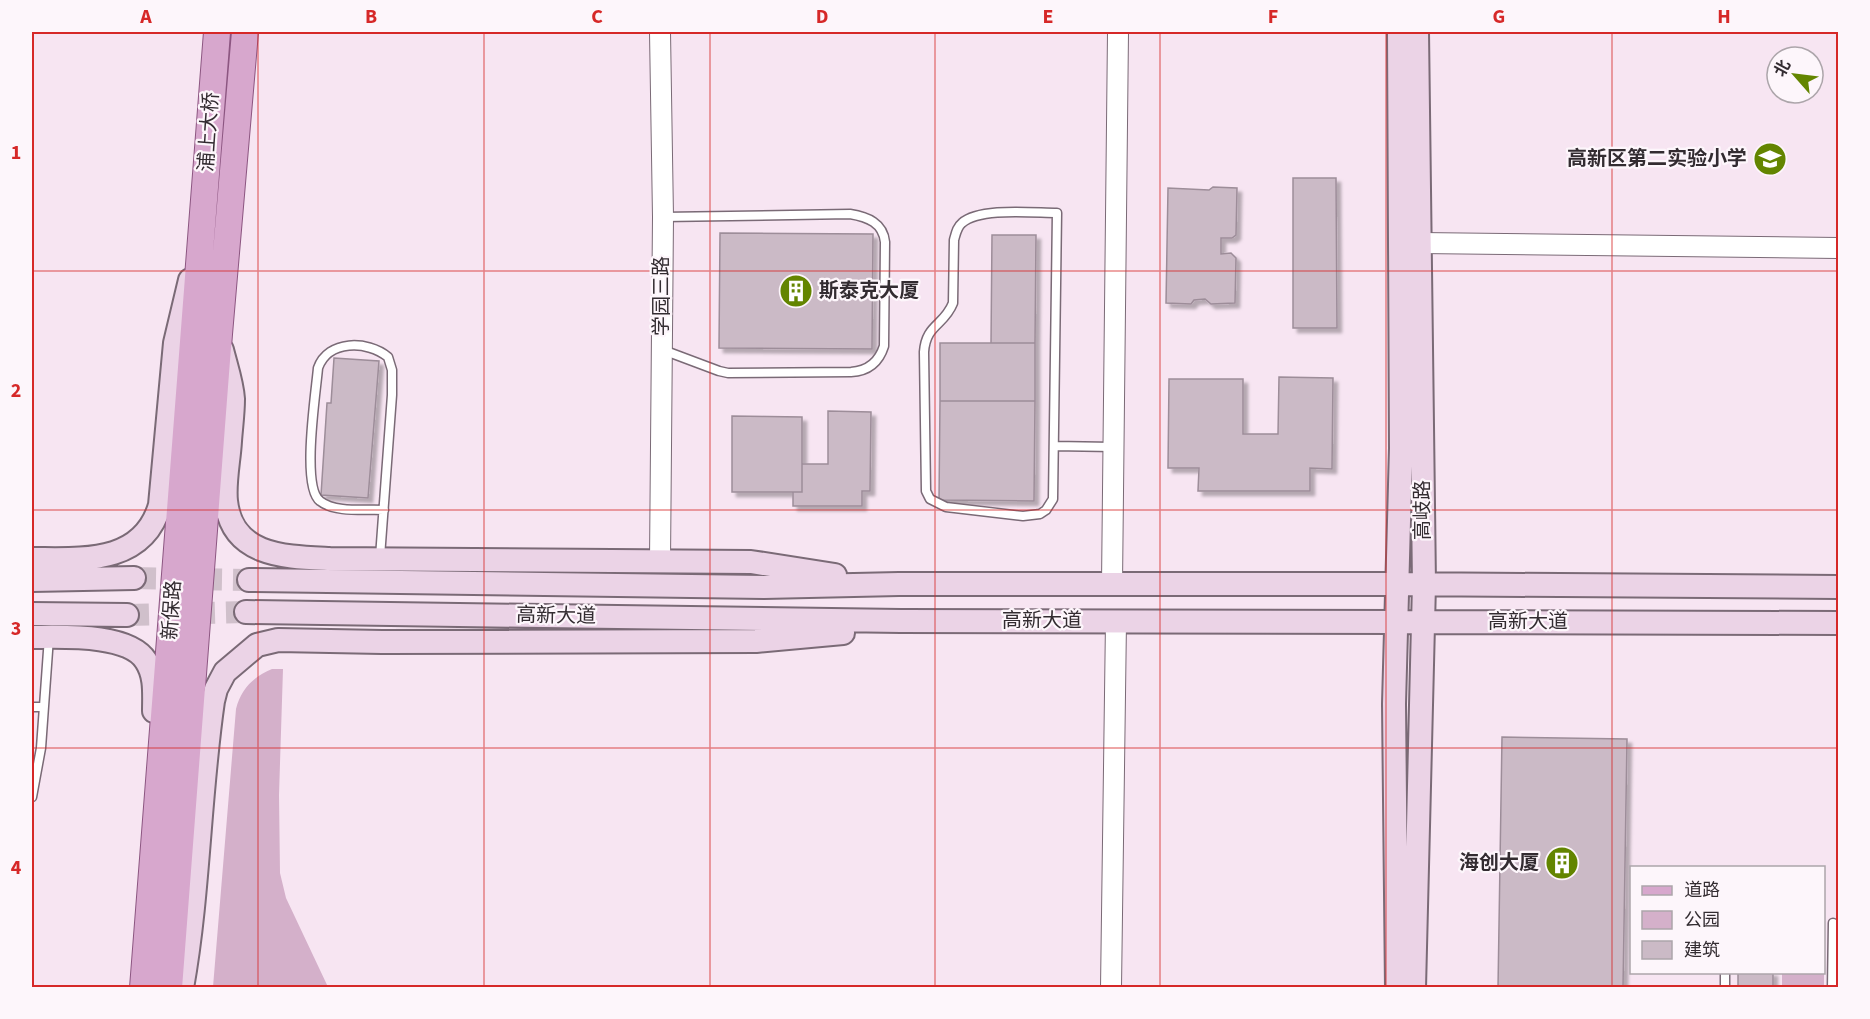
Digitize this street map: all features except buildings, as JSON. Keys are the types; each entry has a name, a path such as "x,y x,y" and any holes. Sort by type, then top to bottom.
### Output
{"main road":[{"name":"浦上大桥","path":"202,232 217,32"},
{"name":"新保路","path":"169,987 219,334 245,32"},
{"name":"高岐路","path":"1397,987 1394,704 1401,448 1399,32"},
{"name":"高岐路","path":"1414,987 1424,584 1417,32"},
{"path":"32,559 86,559 108,555 133,544 156,518 160,505 174,343 202,232"},
{"name":"新保路","path":"143,987 202,232"},
{"path":"219,334 233,399 226,499 230,519 236,532 246,542 257,548 290,557 380,560 751,562 898,584"},
{"path":"32,580 134,578"},
{"name":"高新大道","path":"249,580 764,587 898,584 1424,584 1839,588"},
{"name":"高新大道","path":"246,612 901,621 1839,623"},
{"path":"32,614 127,615"},
{"path":"182,987 188,957 213,701 216,689 225,672 257,645 278,640 756,641 853,632 901,621"},
{"path":"40,637 82,637 115,642 131,648 146,659 154,679 156,829"}],"street":[{"name":"学园三路","path":"660,32 663,217 660,561"},
{"path":"1112,585 1118,32"},
{"path":"1420,243 1839,248"},
{"path":"1111,987 1116,621"}],"lane":[{"path":"1057,213 1054,446 1053,499 1046,510 1040,514 1023,516 946,507 930,499 926,491 924,343 927,335 950,310 953,303 954,240 957,230 963,222 979,215 1057,213"},
{"path":"662,350 728,373 860,371 872,365 882,354 885,326 884,236 877,224 870,219 850,214 663,217"},
{"path":"380,560 384,510 392,395 391,362 382,352 371,348 349,346 336,348 324,356 318,368 309,468 312,489 315,496 336,507 384,510"},
{"path":"1054,446 1114,447"},
{"path":"32,797 41,748 44,707 40,637"},
{"path":"32,707 44,707"},
{"path":"32,726 42,726"},
{"path":"1832,923 1832,987"}],"green space":[{"path":"272,669 283,669 279,795 280,873 286,898 328,987 213,987 236,709 241,695 249,684"},
{"path":"1782,974 1824,974 1824,987 1782,987"}],"tunnel":[{"path":"134,578 249,580"},
{"path":"127,615 246,612"}],"place":[{"name":"高新区第二实验小学","path":"1770,159"},
{"name":"斯泰克大厦","path":"796,291"},
{"name":"海创大厦","path":"1562,863"}]}
